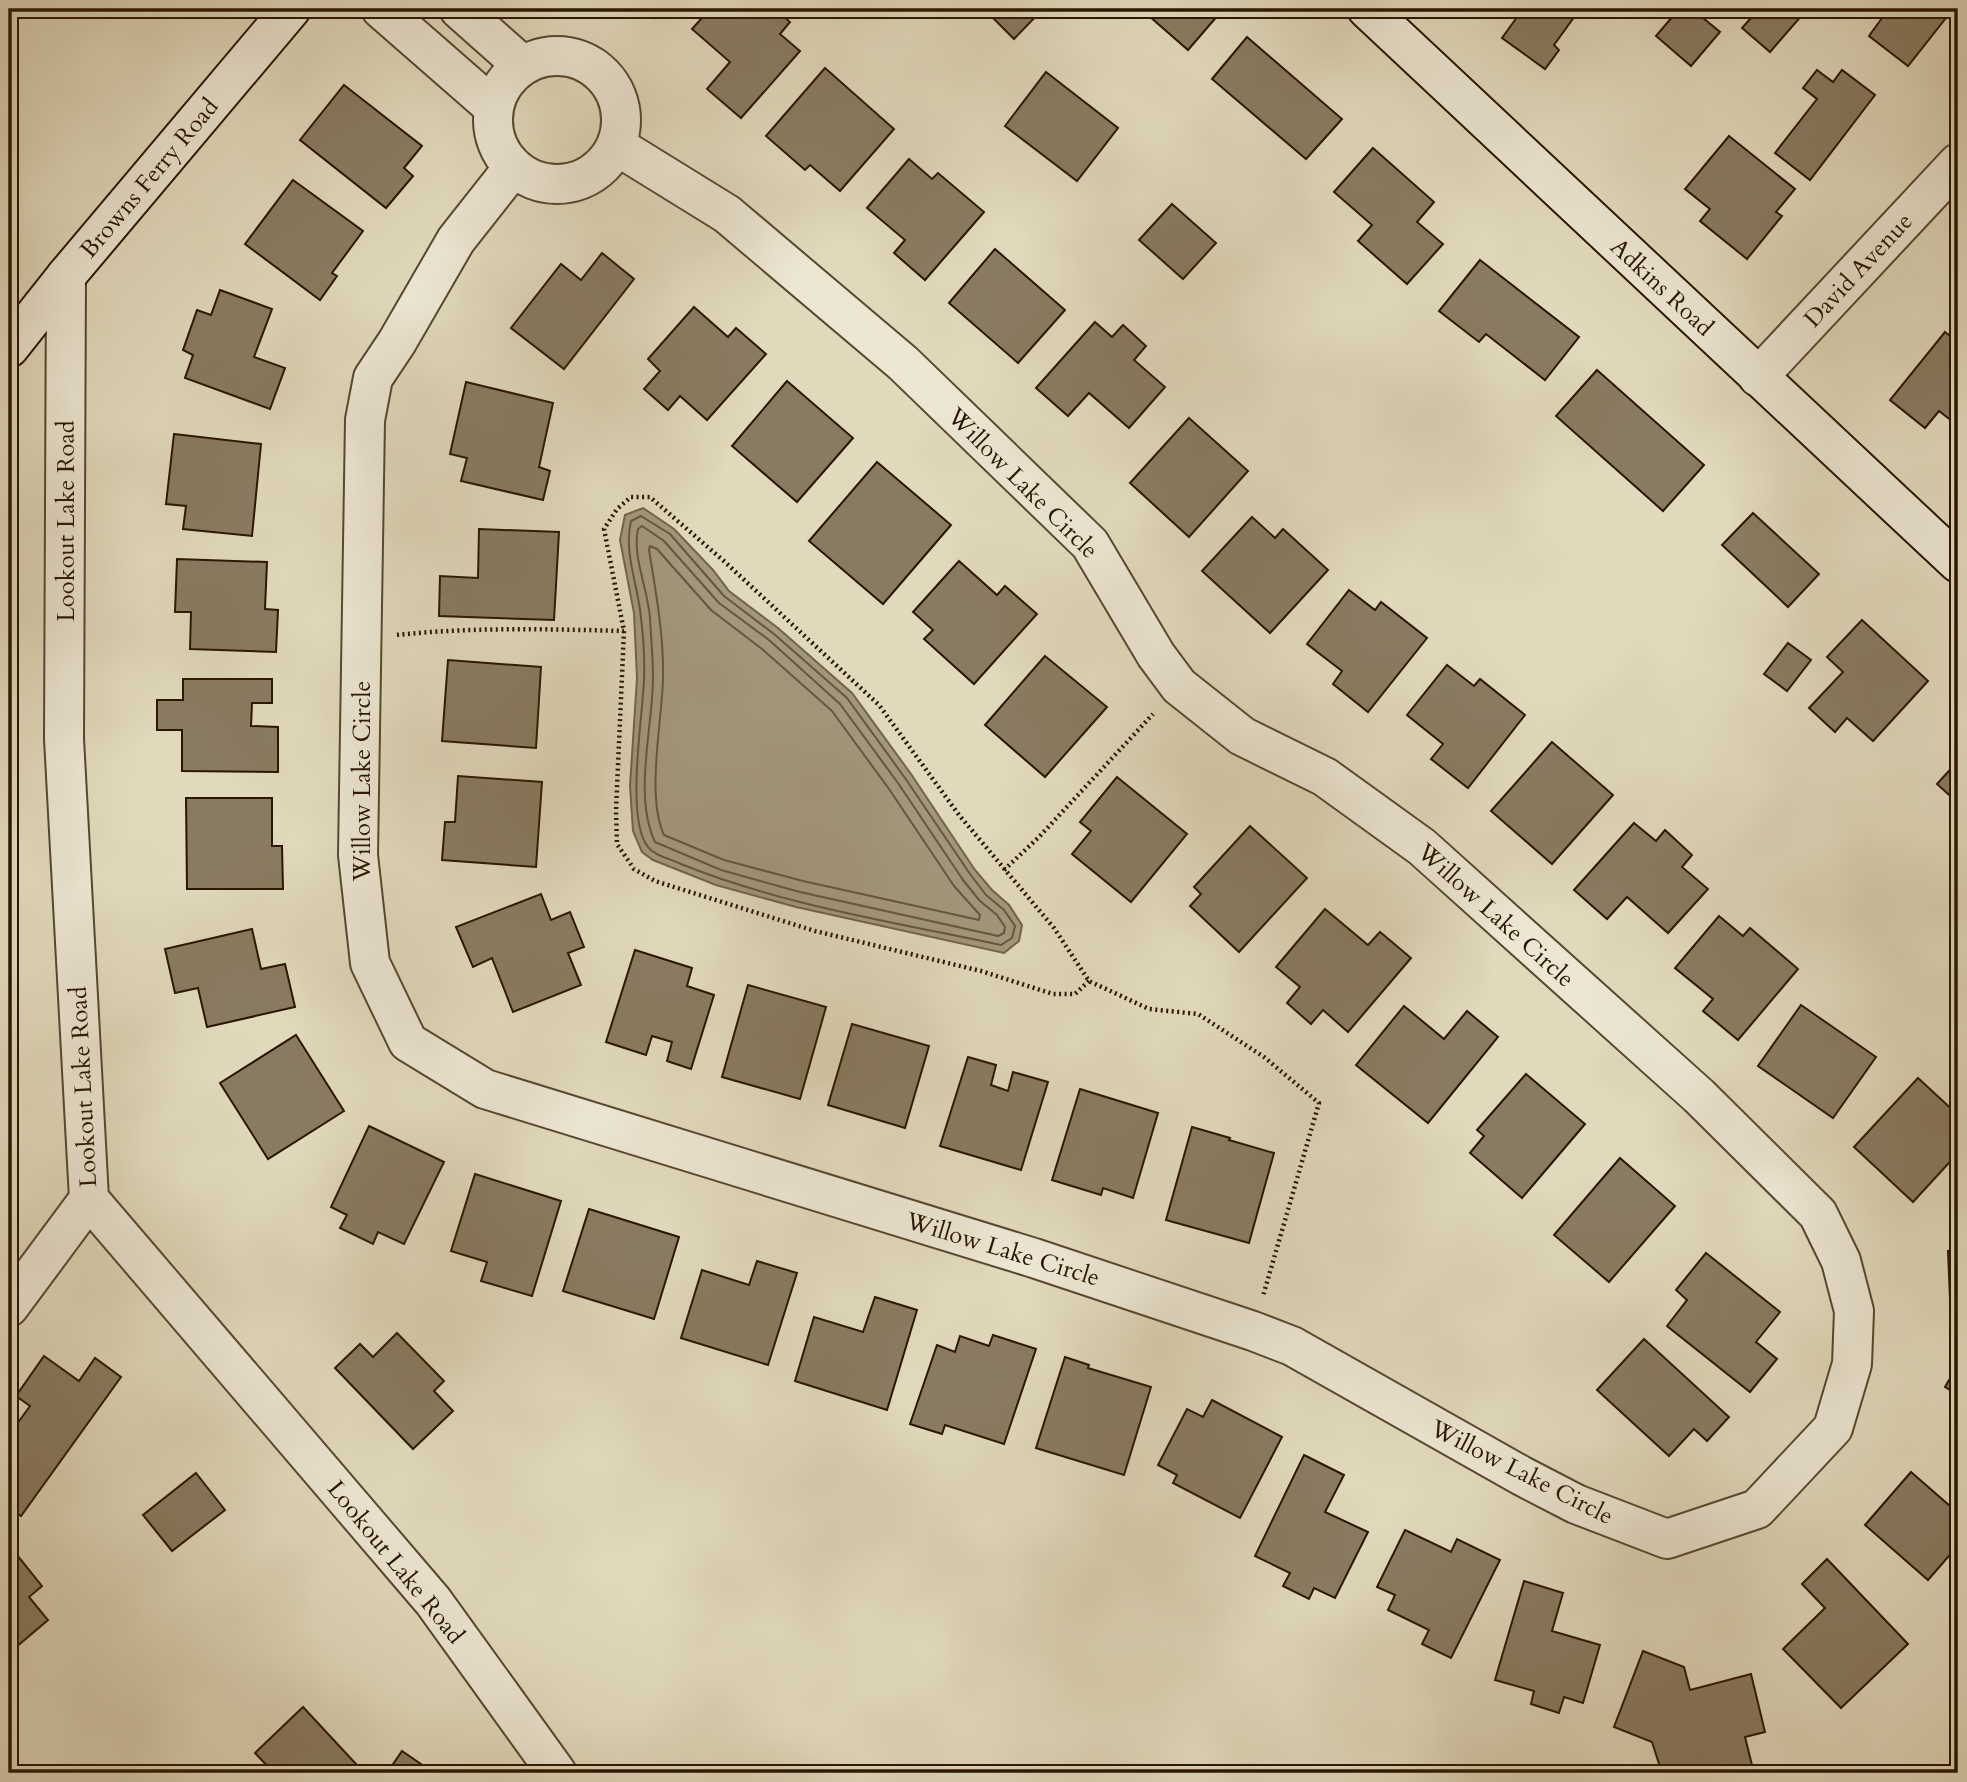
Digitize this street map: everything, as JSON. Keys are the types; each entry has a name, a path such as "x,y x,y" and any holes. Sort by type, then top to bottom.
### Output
{"street":[{"name":"Browns Ferry Road","path":"9,348 290,9"},
{"path":"381,9 492,106"},
{"path":"459,9 522,65"},
{"name":"Adkins Road","path":"1369,9 1958,563"},
{"path":"556,55 590,64 610,83 622,110 618,146 591,177 550,186 512,169 494,140 492,106 503,82 522,65 556,55"},
{"name":"Willow Lake Circle","path":"512,169 456,240 373,378 365,420 358,855 370,964 408,1042 485,1089 980,1241 1292,1346 1480,1454 1576,1504 1667,1539 1757,1509 1833,1428 1852,1364 1854,1311 1841,1261 1818,1214 1699,1096 1422,847 1325,777 1244,738 1179,686 1156,655 1090,544 960,418 882,343 727,214 618,146"},
{"name":"David Avenue","path":"1758,377 1958,163"},
{"name":"Lookout Lake Road","path":"66,276 64,738 89,1199 433,1601 557,1773"},
{"path":"9,1307 89,1199"}],"path":[{"path":"1089,981 1075,994 1053,994 981,971 815,931 655,881 634,869 617,844 615,810 624,631 604,529 617,509 631,497 650,497 725,562 878,705 959,815 1054,928 1089,981 1149,1009 1198,1013 1264,1058 1319,1103 1253,1331"},
{"path":"362,639 428,632 531,629 624,631"},
{"path":"1004,870 1039,837 1179,686"}],"water":[{"path":"643,508 674,529 729,591 778,628 852,693 911,774 975,870 1009,905 1022,925 1019,941 1004,953 796,907 716,885 653,860 642,852 633,831 630,786 637,678 634,613 620,540 625,515"}],"building":[{"path":"644,9 663,9 655,18"},
{"path":"710,9 775,9 790,22 780,34 800,51 741,118 707,89 730,62 692,29"},
{"path":"1004,9 1043,9 1014,39 994,19"},
{"path":"1141,9 1213,9 1219,14 1188,50"},
{"path":"1523,9 1580,9 1554,45 1559,50 1545,69 1502,38"},
{"path":"1679,9 1692,9 1720,32 1691,66 1656,36"},
{"path":"1759,9 1799,9 1804,13 1770,52 1742,28"},
{"path":"1870,9 1953,9 1908,66 1869,36 1882,18"},
{"path":"1247,37 1342,119 1306,159 1212,79"},
{"path":"825,68 894,129 840,191 810,165 805,170 766,136"},
{"path":"1817,70 1833,82 1842,70 1875,95 1810,180 1775,153 1817,99 1803,88"},
{"path":"1046,72 1118,128 1077,181 1005,126"},
{"path":"344,85 422,146 404,168 413,176 386,208 300,140"},
{"path":"1729,136 1795,189 1776,212 1782,216 1747,259 1700,221 1710,209 1685,189"},
{"path":"1373,148 1434,202 1417,222 1443,244 1407,284 1358,241 1372,225 1334,192"},
{"path":"909,159 932,179 938,173 984,212 925,280 894,253 905,240 867,208"},
{"path":"293,180 363,231 332,273 337,276 320,300 245,244"},
{"path":"1172,204 1216,243 1183,279 1139,240"},
{"path":"995,249 1065,310 1018,363 949,303"},
{"path":"602,253 634,279 564,369 511,328 561,264 581,280"},
{"path":"1480,260 1579,337 1545,380 1486,334 1479,342 1439,311"},
{"path":"220,290 272,309 254,357 285,368 270,409 185,378 193,355 183,350 197,310 211,315"},
{"path":"694,307 728,337 736,328 766,354 707,420 680,396 668,410 644,389 660,371 648,359"},
{"path":"1095,322 1112,337 1123,325 1146,346 1134,360 1165,387 1129,428 1089,393 1068,416 1036,388"},
{"path":"1945,332 1958,342 1958,423 1957,425 1939,411 1925,428 1890,400"},
{"path":"1597,370 1704,465 1663,511 1556,416"},
{"path":"787,381 853,438 797,502 732,446"},
{"path":"466,382 553,403 539,467 550,471 543,500 461,481 467,458 450,454"},
{"path":"1189,418 1248,471 1189,537 1130,483"},
{"path":"174,434 261,444 252,536 183,529 186,506 166,504"},
{"path":"877,462 951,525 883,604 809,541"},
{"path":"1753,513 1819,574 1788,607 1722,545"},
{"path":"1252,517 1275,538 1283,529 1328,570 1270,633 1202,571"},
{"path":"479,529 559,532 554,620 439,616 440,576 478,578"},
{"path":"177,559 267,562 265,609 278,610 276,652 190,649 191,612 175,612"},
{"path":"959,561 997,595 1005,586 1037,614 974,684 924,639 933,630 913,612"},
{"path":"1349,590 1375,610 1381,602 1427,638 1368,712 1333,684 1342,671 1307,644"},
{"path":"1862,620 1928,681 1873,741 1847,718 1835,732 1809,708 1843,672 1827,657"},
{"path":"1788,643 1811,660 1787,691 1764,674"},
{"path":"1045,656 1107,707 1045,777 985,725"},
{"path":"448,660 541,667 536,748 442,741"},
{"path":"1447,665 1474,686 1480,679 1525,715 1468,788 1431,759 1443,744 1407,715"},
{"path":"183,679 272,679 272,703 252,703 251,726 278,727 278,772 182,771 182,730 157,730 157,700 183,700"},
{"path":"1552,742 1613,795 1552,864 1491,811"},
{"path":"1958,761 1958,803 1937,784"},
{"path":"458,776 542,782 536,867 442,860 445,822 455,822"},
{"path":"1117,777 1187,834 1131,902 1072,854 1091,831 1080,822"},
{"path":"186,798 272,798 272,846 282,846 283,889 187,889"},
{"path":"1634,823 1656,841 1665,830 1692,855 1682,867 1708,889 1668,933 1627,897 1607,919 1574,890"},
{"path":"1250,826 1307,878 1239,952 1190,906 1201,894 1194,887"},
{"path":"541,894 551,920 570,912 584,947 568,953 581,985 513,1012 492,958 473,967 456,927"},
{"path":"1325,909 1368,945 1380,932 1411,958 1348,1032 1323,1010 1311,1024 1287,1003 1300,987 1276,967"},
{"path":"1719,916 1743,936 1750,928 1798,969 1738,1040 1703,1011 1713,999 1675,968"},
{"path":"252,929 261,969 285,964 295,1007 207,1027 198,988 175,993 165,949"},
{"path":"635,950 692,968 687,986 714,995 691,1069 667,1061 672,1042 652,1036 646,1055 606,1042"},
{"path":"748,985 826,1007 800,1099 722,1077"},
{"path":"1801,1005 1876,1057 1833,1118 1758,1066"},
{"path":"1404,1006 1444,1039 1467,1011 1498,1037 1428,1123 1356,1065"},
{"path":"852,1024 929,1046 905,1128 828,1105"},
{"path":"296,1035 344,1111 268,1159 220,1083"},
{"path":"968,1057 996,1065 991,1085 1008,1091 1013,1072 1048,1082 1021,1170 940,1146"},
{"path":"1526,1074 1585,1124 1522,1198 1470,1153 1484,1136 1477,1130"},
{"path":"1918,1078 1958,1115 1958,1153 1913,1202 1854,1147"},
{"path":"1080,1089 1158,1113 1133,1198 1103,1188 1101,1195 1052,1180"},
{"path":"369,1126 444,1162 404,1244 378,1232 373,1244 340,1228 347,1215 331,1207"},
{"path":"1192,1127 1274,1153 1249,1243 1166,1220"},
{"path":"1620,1158 1675,1206 1609,1282 1554,1235"},
{"path":"475,1174 561,1201 532,1296 481,1281 487,1262 451,1251"},
{"path":"589,1209 679,1237 654,1319 563,1291"},
{"path":"1958,1250 1958,1298 1950,1299 1948,1251"},
{"path":"1706,1253 1780,1312 1756,1342 1777,1359 1750,1392 1667,1326 1687,1300 1676,1290"},
{"path":"757,1261 797,1273 768,1365 681,1338 702,1270 749,1285"},
{"path":"875,1297 917,1310 887,1410 795,1381 814,1317 863,1332"},
{"path":"397,1333 444,1381 434,1391 453,1411 413,1449 335,1368 360,1344 373,1357"},
{"path":"993,1335 1036,1349 1004,1444 945,1425 942,1434 910,1424 937,1345 955,1352 960,1336 989,1346"},
{"path":"1644,1339 1729,1417 1707,1441 1694,1429 1669,1456 1597,1390"},
{"path":"44,1356 79,1381 95,1358 121,1377 21,1516 9,1507 9,1435 30,1406 16,1396"},
{"path":"1065,1357 1089,1365 1088,1368 1151,1387 1124,1475 1036,1448"},
{"path":"1958,1365 1958,1395 1945,1387"},
{"path":"1212,1400 1282,1437 1240,1518 1173,1483 1177,1475 1158,1465 1187,1409 1203,1417"},
{"path":"1958,1442 1958,1458 1951,1454"},
{"path":"1304,1455 1344,1475 1325,1512 1368,1532 1335,1598 1314,1588 1309,1599 1283,1586 1290,1573 1255,1556"},
{"path":"1911,1472 1958,1513 1958,1553 1954,1550 1928,1580 1865,1525"},
{"path":"196,1473 225,1510 172,1551 143,1515"},
{"path":"1405,1530 1451,1552 1457,1539 1500,1560 1451,1658 1422,1644 1429,1630 1388,1610 1395,1595 1377,1587"},
{"path":"9,1545 42,1586 29,1597 48,1620 9,1653"},
{"path":"1827,1559 1908,1644 1841,1708 1783,1649 1825,1608 1802,1584"},
{"path":"1524,1581 1563,1593 1552,1631 1600,1645 1583,1703 1564,1697 1559,1713 1531,1704 1534,1691 1495,1680"},
{"path":"1643,1651 1684,1667 1690,1690 1751,1674 1765,1732 1745,1737 1752,1765 1720,1773 1662,1773 1652,1742 1614,1727"},
{"path":"303,1707 356,1764 346,1773 274,1773 255,1753"},
{"path":"402,1751 434,1773 387,1773"}]}
